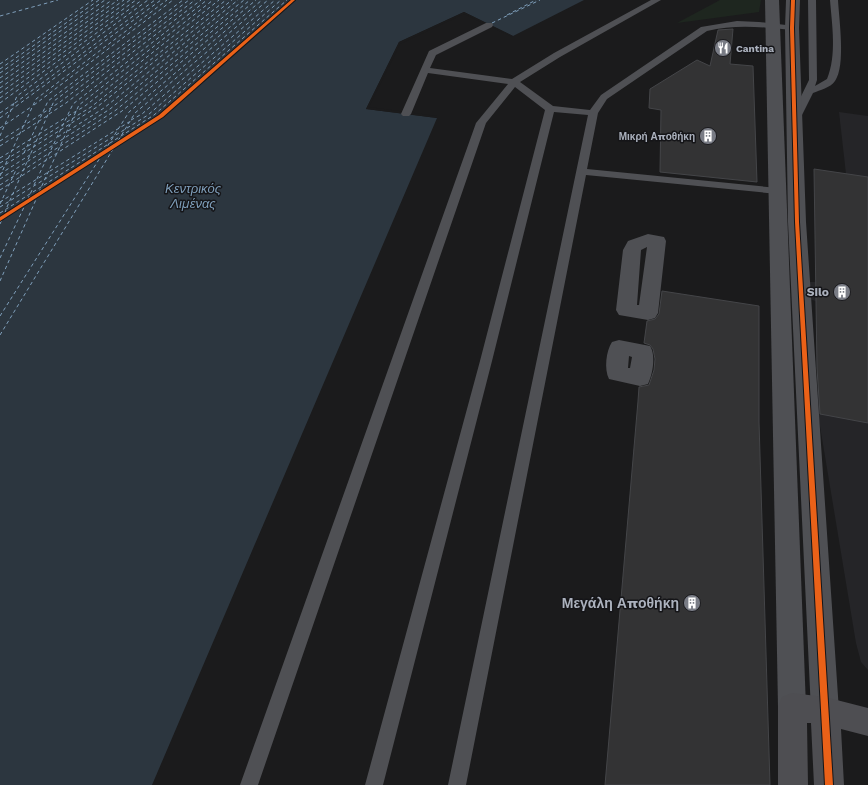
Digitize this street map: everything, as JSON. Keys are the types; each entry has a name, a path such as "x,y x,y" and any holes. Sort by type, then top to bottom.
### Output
{"street":[{"path":"772,0 782,27 795,119 798,230 829,785"},
{"path":"793,0 782,27 778,191 794,785"},
{"path":"792,707 825,711 868,722"}],"lane":[{"path":"249,785 481,123 514,82 557,55 657,0"},
{"path":"795,119 813,80 812,0"},
{"path":"809,91 824,86 830,81 834,72 836,51 834,0"},
{"path":"457,785 593,113 604,97 704,29 718,25 735,23 782,27"},
{"path":"406,114 432,53 489,25"},
{"path":"426,70 514,82 550,109 593,113"},
{"path":"374,785 486,361 550,109"},
{"path":"582,172 778,191"}],"shaded area":[{"path":"720,0 761,0 759,12 677,23"},
{"path":"839,112 868,116 868,670 861,662 856,643 818,414 816,301 808,299 807,282 816,282 814,169 846,174"}],"water":[{"name":"Κεντρικός Λιμένας","path":"0,0 584,0 513,36 464,12 399,42 366,109 437,118 152,785 0,785"}],"pier":[{"path":"464,12 513,36 512,37 464,14 400,44 369,107 437,116 437,118 366,109 399,42"}],"building":[{"name":"Μικρή Αποθήκη","path":"733,29 730,64 753,66 757,182 660,172 661,110 649,108 650,89 697,60 710,66 718,30"},
{"name":"Silo","path":"814,169 868,177 868,423 820,414 817,368"},
{"name":"Μεγάλη Αποθήκη","path":"662,291 759,306 759,422 770,785 605,785 639,387 649,385 654,370 655,359 653,349 650,345 644,343 647,321 655,319 659,314"}],"ferry route":[{"path":"0,16 58,0"},
{"path":"0,64 93,0"},
{"path":"0,69 99,0"},
{"path":"0,73 105,0"},
{"path":"0,78 112,0"},
{"path":"0,83 118,0"},
{"path":"0,88 124,0"},
{"path":"0,93 130,0"},
{"path":"0,98 136,0"},
{"path":"0,103 142,0"},
{"path":"11,110 17,96 148,0"},
{"path":"15,103 155,0"},
{"path":"11,110 161,0"},
{"path":"24,126 36,99 167,0"},
{"path":"34,105 173,0"},
{"path":"42,114 48,101 183,0"},
{"path":"51,108 54,101 189,0"},
{"path":"51,108 195,0"},
{"path":"49,114 66,103 201,0"},
{"path":"63,124 73,104 207,0"},
{"path":"76,111 79,105 213,0"},
{"path":"76,111 85,106 219,0"},
{"path":"73,118 91,107 226,0"},
{"path":"70,124 97,107 232,0"},
{"path":"68,131 104,108 238,0"},
{"path":"64,139 110,109 244,0"},
{"path":"60,146 116,110 250,0"},
{"path":"57,153 122,111 256,0"},
{"path":"119,128 129,112 262,0"},
{"path":"125,129 135,113 268,0"},
{"path":"131,120 142,114 275,0"},
{"path":"125,129 148,115 281,0"},
{"path":"121,136 154,115 287,0"},
{"path":"117,144 161,116 293,0"},
{"path":"507,15 536,0"},
{"path":"492,23 540,0"},
{"path":"0,113 13,104"},
{"path":"5,125 31,107"},
{"path":"40,134 51,108"},
{"path":"42,114 51,108"},
{"path":"0,118 11,110"},
{"path":"5,125 11,110"},
{"path":"68,116 76,111"},
{"path":"73,118 76,111"},
{"path":"24,126 42,114"},
{"path":"39,121 42,114"},
{"path":"39,121 47,116"},
{"path":"40,134 65,118"},
{"path":"63,124 73,118"},
{"path":"70,124 73,118"},
{"path":"20,133 39,121"},
{"path":"30,139 39,121"},
{"path":"119,128 129,122"},
{"path":"36,141 63,124"},
{"path":"61,130 63,124"},
{"path":"61,130 70,124"},
{"path":"64,139 70,124"},
{"path":"0,128 5,125"},
{"path":"0,136 5,125"},
{"path":"0,141 24,126"},
{"path":"20,133 24,126"},
{"path":"48,172 119,128"},
{"path":"114,136 119,128"},
{"path":"114,136 125,129"},
{"path":"121,136 125,129"},
{"path":"34,147 61,130"},
{"path":"53,145 61,130"},
{"path":"58,137 65,132"},
{"path":"0,146 20,133"},
{"path":"12,151 20,133"},
{"path":"30,139 40,134"},
{"path":"36,141 40,134"},
{"path":"45,179 114,136"},
{"path":"109,144 114,136"},
{"path":"0,335 121,136"},
{"path":"109,144 121,136"},
{"path":"12,151 30,139"},
{"path":"24,153 30,139"},
{"path":"30,155 55,139"},
{"path":"53,145 64,139"},
{"path":"60,146 64,139"},
{"path":"28,146 36,141"},
{"path":"34,147 36,141"},
{"path":"41,187 109,144"},
{"path":"103,153 109,144"},
{"path":"27,162 53,145"},
{"path":"49,153 53,145"},
{"path":"49,153 60,146"},
{"path":"57,153 60,146"},
{"path":"103,153 114,146"},
{"path":"24,153 34,147"},
{"path":"30,155 34,147"},
{"path":"8,158 25,148"},
{"path":"0,158 12,151"},
{"path":"8,158 12,151"},
{"path":"5,165 24,153"},
{"path":"23,170 49,153"},
{"path":"46,160 49,153"},
{"path":"46,160 57,153"},
{"path":"48,172 57,153"},
{"path":"0,316 103,153"},
{"path":"26,202 103,153"},
{"path":"1,173 30,155"},
{"path":"27,162 30,155"},
{"path":"0,163 8,158"},
{"path":"5,165 8,158"},
{"path":"20,177 46,160"},
{"path":"37,179 46,160"},
{"path":"0,179 27,162"},
{"path":"23,170 27,162"},
{"path":"0,168 5,165"},
{"path":"1,173 5,165"},
{"path":"13,177 16,170"},
{"path":"13,177 23,170"},
{"path":"20,177 23,170"},
{"path":"37,179 48,172"},
{"path":"45,179 48,172"},
{"path":"0,185 13,177"},
{"path":"9,184 13,177"},
{"path":"9,184 20,177"},
{"path":"13,194 20,177"},
{"path":"13,194 37,179"},
{"path":"34,185 37,179"},
{"path":"10,201 45,179"},
{"path":"41,187 45,179"},
{"path":"0,190 9,184"},
{"path":"1,201 9,184"},
{"path":"30,194 41,187"},
{"path":"39,192 41,187"},
{"path":"30,194 33,188"},
{"path":"1,201 13,194"},
{"path":"10,201 13,194"},
{"path":"0,213 30,194"},
{"path":"26,202 30,194"},
{"path":"0,281 38,195"},
{"path":"0,207 10,201"},
{"path":"7,207 10,201"},
{"path":"0,258 26,202"},
{"path":"3,217 26,202"},
{"path":"3,217 6,210"},
{"path":"0,224 3,217"}],"cycle path":[{"path":"0,219 161,116 293,0"},
{"path":"793,0 792,28 797,222 829,785"}],"place":[{"name":"Cantina","path":"723,48"},
{"name":"Μικρή Αποθήκη","path":"708,136"},
{"name":"Silo","path":"842,292"},
{"name":"Μεγάλη Αποθήκη","path":"692,603"}]}
